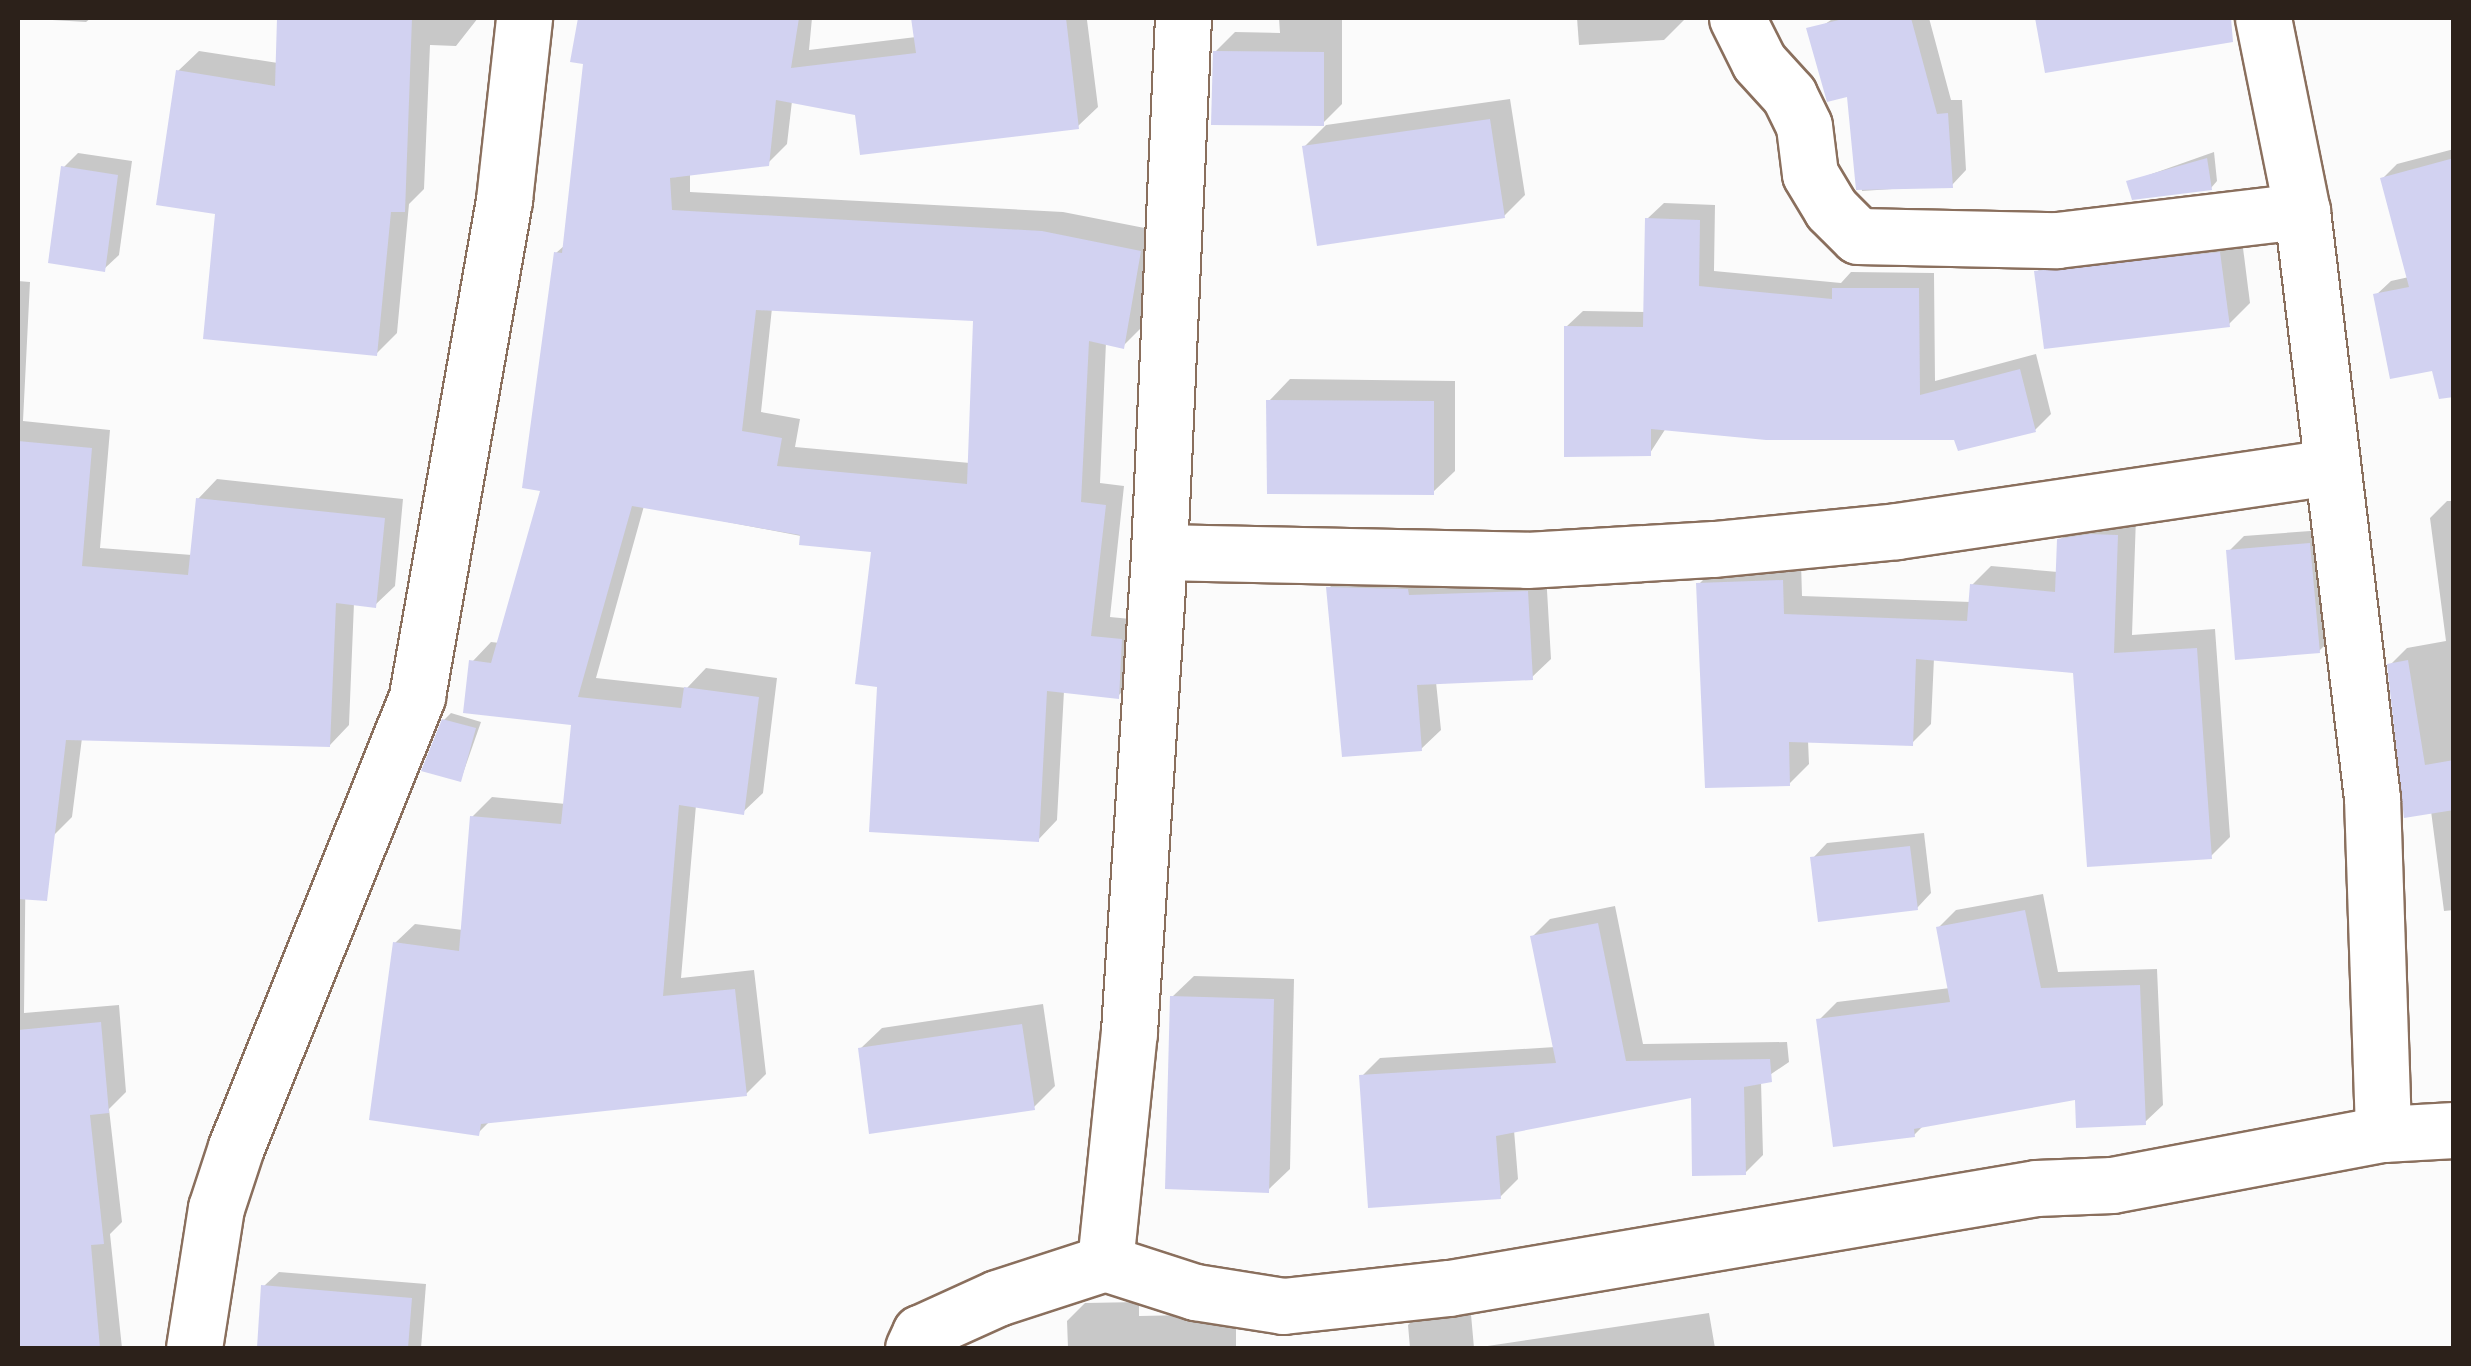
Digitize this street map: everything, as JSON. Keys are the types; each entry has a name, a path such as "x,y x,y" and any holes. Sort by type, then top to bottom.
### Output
{"street":[{"path":"194,1348 216,1208 236,1147 418,696 504,200 524,18"},
{"path":"1106,1263 1129,1032 1159,552 1183,18"},
{"path":"1737,18 1759,62 1797,110 1810,174 1830,209 1858,236 2057,240 2302,211"},
{"path":"2264,18 2302,211 2328,467 2372,798 2383,1134"},
{"path":"1159,552 1527,560 1714,549 1898,531 2328,467"},
{"path":"913,1348 920,1333 997,1298 1106,1263 1194,1292 1302,1304 1449,1288 2036,1188 2112,1185 2383,1134 2454,1130"}],"building":[{"path":"277,18 412,18 405,212 391,212 377,356 203,339 215,214 156,205 176,70 275,86"},
{"path":"578,18 799,18 791,68 916,53 911,18 1066,18 1079,129 860,155 855,115 776,100 769,166 670,178 672,210 1042,231 1141,251 1124,349 1089,341 1081,502 1106,505 1091,636 1122,639 1119,699 1047,691 1039,842 869,832 877,687 855,684 871,552 799,545 800,535 632,506 578,697 681,708 684,687 759,697 744,815 679,805 663,996 735,989 747,1096 481,1124 479,1136 369,1120 393,942 459,951 470,816 561,824 571,725 463,713 469,660 491,663 540,491 522,488 554,252 562,253 583,64 570,62","holes":["756,310 973,321 967,484 777,466 782,438 742,431"]},
{"path":"1847,18 1911,18 1937,114 1948,113 1953,188 1856,190 1847,97 1827,102 1806,28"},
{"path":"2035,18 2231,18 2233,42 2045,73"},
{"path":"1213,51 1324,52 1324,126 1211,125"},
{"path":"1490,119 1505,218 1317,246 1302,146"},
{"path":"2207,158 2212,190 2132,200 2126,181"},
{"path":"2454,158 2454,397 2439,399 2432,371 2390,379 2373,294 2409,287 2380,178"},
{"path":"61,166 118,175 105,272 48,263"},
{"path":"1645,218 1700,220 1699,286 1832,299 1832,288 1919,288 1920,395 2020,369 2036,432 1958,451 1954,440 1766,440 1651,429 1651,456 1564,457 1564,326 1643,327"},
{"path":"2220,252 2230,327 2044,349 2034,271"},
{"path":"1266,400 1434,401 1434,495 1267,494"},
{"path":"18,441 92,448 82,566 188,575 196,498 385,518 376,608 336,603 330,747 66,740 47,901 18,899"},
{"path":"2118,535 2114,653 2197,648 2212,859 2087,867 2073,673 1916,659 1913,746 1789,742 1790,786 1705,788 1696,583 1783,580 1784,614 1967,621 1970,584 2055,592 2057,539"},
{"path":"2310,543 2320,653 2235,660 2226,550"},
{"path":"1326,587 1408,589 1409,595 1528,591 1533,680 1417,685 1422,751 1342,757"},
{"path":"2408,660 2425,765 2454,760 2454,810 2404,818 2387,664"},
{"path":"442,719 476,728 461,782 421,771"},
{"path":"1910,846 1918,910 1818,922 1810,857"},
{"path":"2025,910 2041,988 2140,985 2146,1125 2076,1128 2075,1100 1914,1129 1915,1137 1833,1147 1816,1019 1950,1002 1936,927"},
{"path":"1598,923 1626,1061 1770,1059 1772,1082 1744,1087 1746,1175 1692,1176 1691,1098 1496,1136 1501,1199 1368,1208 1359,1075 1556,1063 1530,936"},
{"path":"1170,996 1274,999 1269,1193 1165,1189"},
{"path":"101,1022 109,1113 90,1115 104,1244 91,1245 100,1348 18,1348 18,1030"},
{"path":"1022,1024 1035,1110 869,1134 858,1048"},
{"path":"261,1285 412,1298 408,1348 257,1348"}]}
